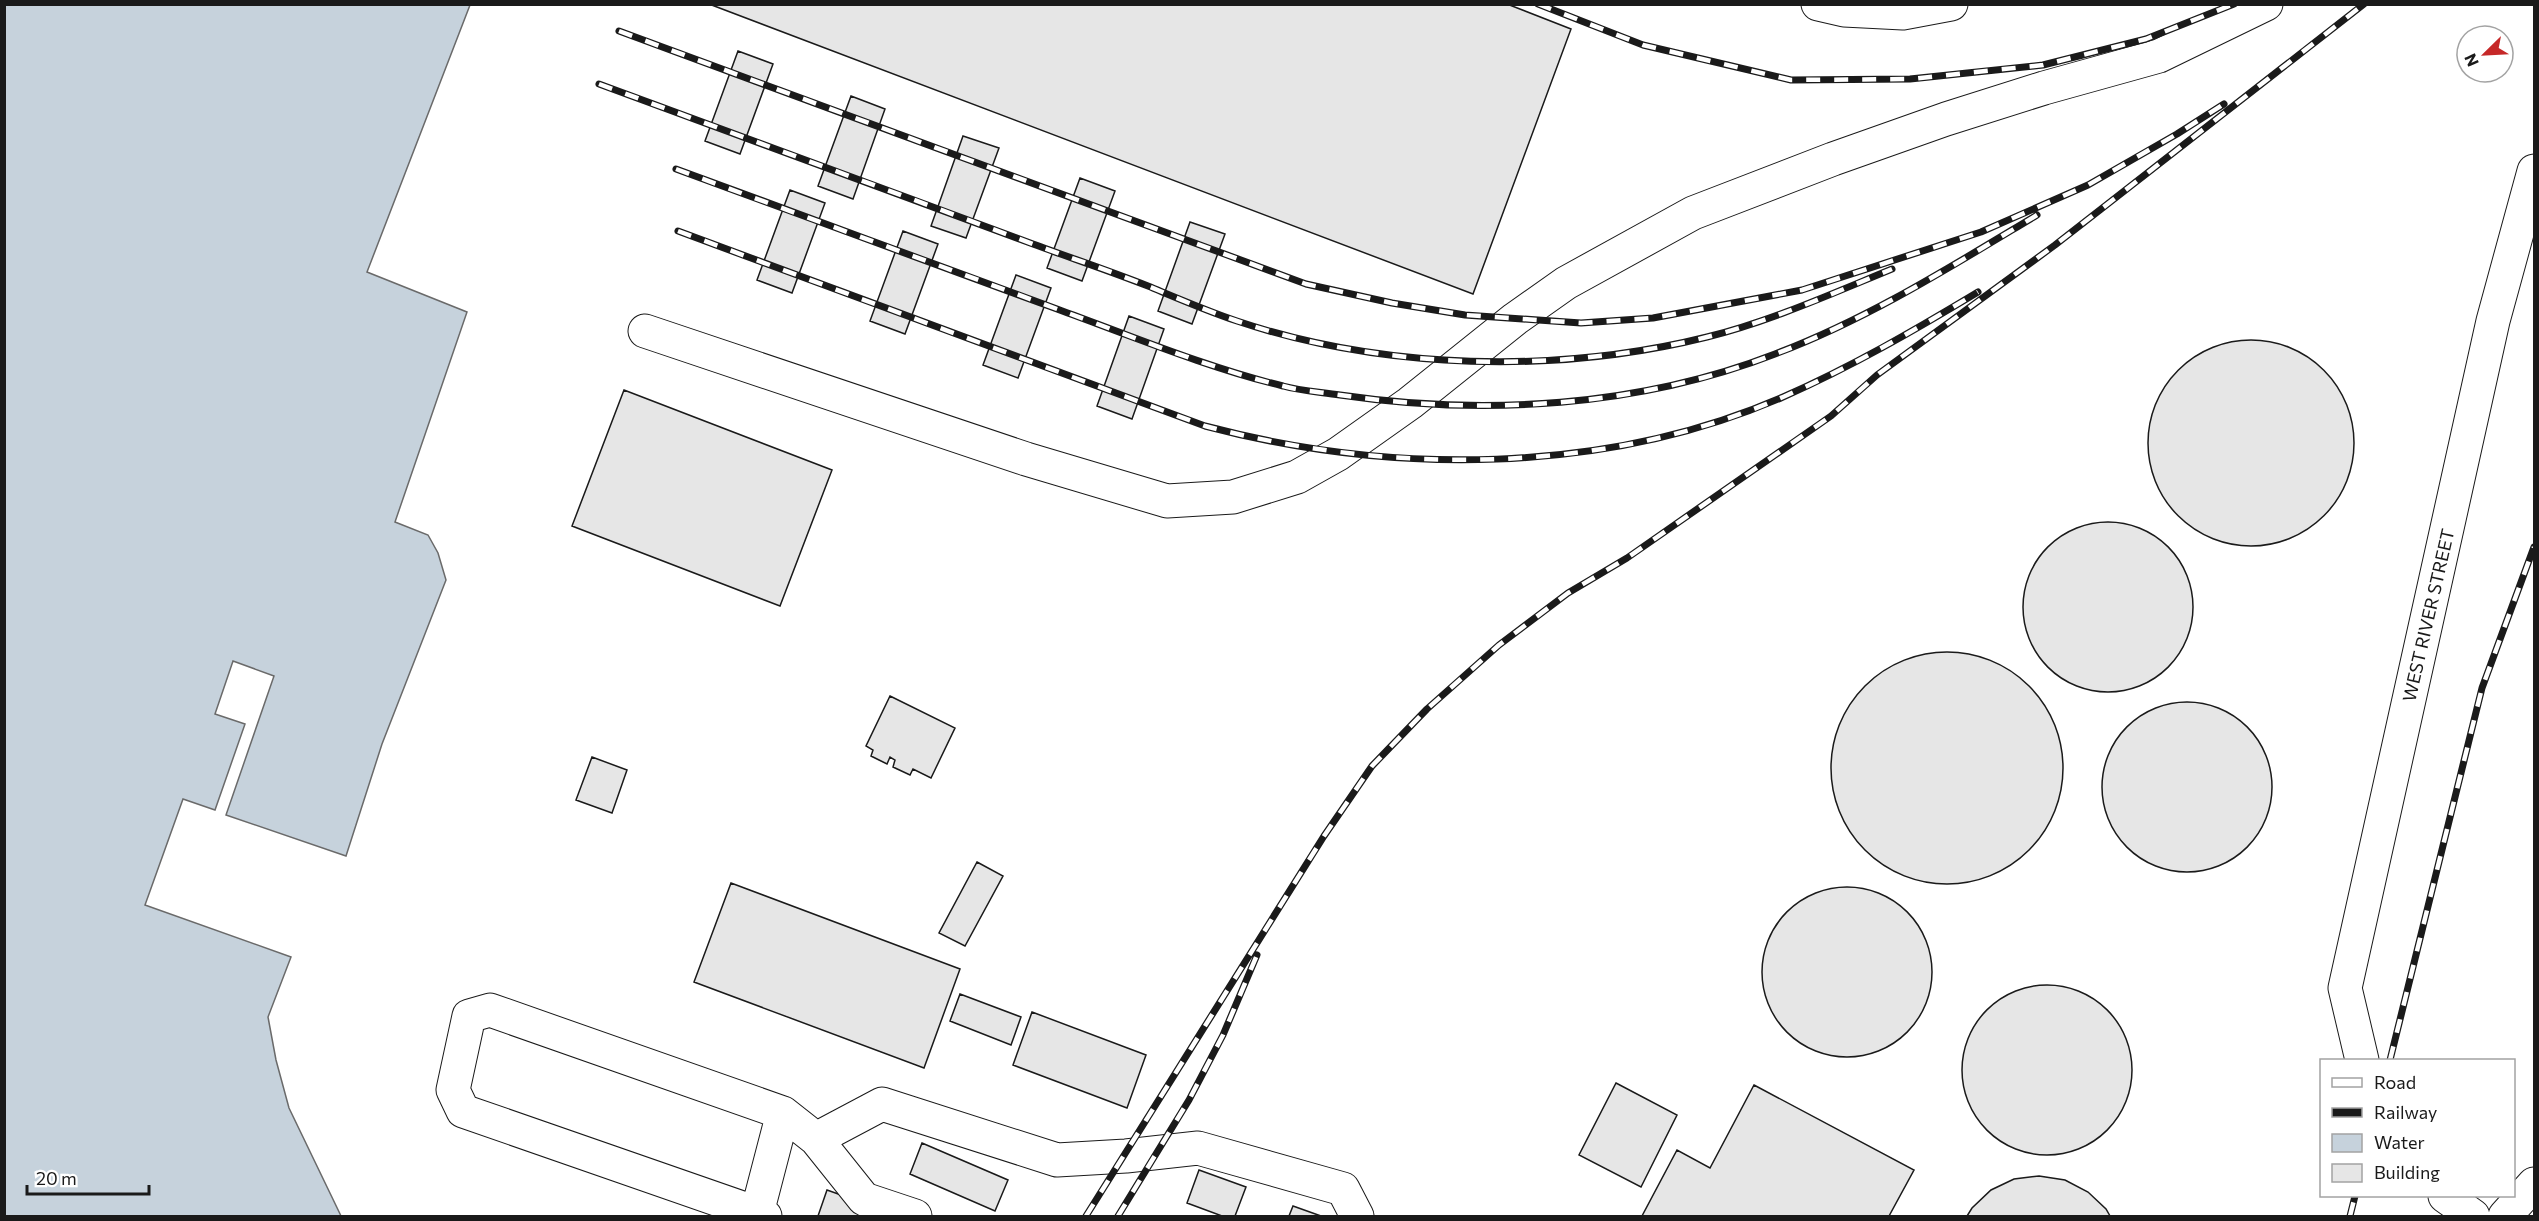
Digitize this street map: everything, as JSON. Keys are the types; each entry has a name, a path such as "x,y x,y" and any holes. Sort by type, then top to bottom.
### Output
{"street":[{"path":"1818,4 1844,10 1903,13 1951,4"},
{"path":"645,331 1026,459 1167,501 1233,497 1297,477 1338,454 1410,403 1515,319 1566,283 1693,213 1833,159 1946,119 2044,88 2159,56 2266,4"},
{"name":"WEST RIVER STREET","path":"2362,1059 2345,988 2493,321 2535,171"},
{"path":"783,1113 761,1215 463,1111 453,1090 469,1016 490,1010 783,1113 816,1138 864,1199 915,1216"},
{"path":"816,1138 882,1104 1057,1160 1198,1148 1343,1189 1357,1216"},
{"path":"2505,1216 2535,1184"},
{"path":"2446,1197 2473,1216"}],"water":[{"path":"5,4 470,5 367,272 467,312 395,522 428,535 438,553 446,580 382,744 346,856 226,815 274,676 233,661 215,714 245,724 215,810 183,799 145,905 291,957 268,1017 276,1060 289,1108 341,1216 5,1216"}],"building":[{"path":"709,4 1507,4 1571,29 1473,294"},
{"path":"738,51 773,64 740,154 705,141"},
{"path":"851,96 885,109 853,199 818,186"},
{"path":"963,136 999,148 966,238 931,226"},
{"path":"1080,178 1115,191 1082,281 1047,268"},
{"path":"790,190 825,203 792,293 757,280"},
{"path":"1190,222 1225,234 1192,324 1158,311"},
{"path":"903,231 938,244 905,334 870,321"},
{"path":"1016,275 1051,288 1018,378 983,365"},
{"path":"1129,316 1164,329 1132,419 1097,406"},
{"path":"2251,340 2271,342 2290,348 2308,357 2324,370 2337,386 2346,404 2352,423 2354,443 2352,463 2346,482 2337,500 2324,516 2308,529 2290,538 2271,544 2251,546 2231,544 2212,538 2194,529 2178,516 2165,500 2156,482 2150,463 2148,443 2150,423 2156,404 2165,386 2178,370 2194,357 2212,348 2231,342"},
{"path":"624,390 832,470 780,606 572,526"},
{"path":"2108,522 2125,523 2141,528 2168,547 2187,574 2192,590 2192,624 2187,640 2168,667 2141,686 2125,691 2108,692 2091,691 2075,686 2048,667 2029,640 2024,624 2023,607 2024,590 2029,574 2048,547 2075,528 2091,523"},
{"path":"1936,652 1958,652 1981,657 2012,671 2037,694 2044,703 2058,734 2063,768 2061,791 2049,823 2037,842 2021,858 2012,865 1981,879 1958,884 1936,884 1913,879 1882,865 1857,842 1850,833 1836,802 1831,779 1831,757 1836,734 1850,703 1873,678 1882,671 1913,657"},
{"path":"890,696 955,728 931,778 913,769 910,775 893,767 895,760 890,757 887,764 871,756 873,750 866,746"},
{"path":"2187,702 2204,703 2220,708 2247,727 2266,754 2271,770 2271,804 2266,820 2247,847 2220,866 2204,871 2187,872 2170,871 2154,866 2127,847 2108,820 2103,804 2102,787 2103,770 2108,754 2127,727 2154,708 2170,703"},
{"path":"592,757 627,770 612,813 576,800"},
{"path":"977,862 1003,876 965,946 939,933"},
{"path":"731,883 960,969 924,1068 694,982"},
{"path":"1847,887 1864,888 1880,893 1907,912 1926,939 1931,955 1931,989 1926,1005 1907,1032 1880,1051 1864,1056 1847,1057 1830,1056 1814,1051 1787,1032 1768,1005 1763,989 1762,972 1763,955 1768,939 1787,912 1814,893 1830,888"},
{"path":"2047,985 2064,986 2080,991 2107,1010 2126,1037 2131,1053 2131,1087 2126,1103 2107,1130 2080,1149 2064,1154 2047,1155 2030,1154 2014,1149 1987,1130 1968,1103 1963,1087 1962,1070 1963,1053 1968,1037 1987,1010 2014,991 2030,986"},
{"path":"960,994 1021,1017 1011,1045 950,1021"},
{"path":"1032,1012 1146,1055 1127,1108 1013,1065"},
{"path":"1616,1083 1677,1115 1641,1187 1579,1155"},
{"path":"1754,1085 1914,1170 1889,1216 1642,1216 1677,1150 1710,1168"},
{"path":"922,1143 1008,1180 995,1211 910,1174"},
{"path":"1199,1170 1246,1187 1235,1216 1222,1216 1187,1203"},
{"path":"2039,1176 2065,1180 2088,1192 2110,1216 1967,1216 1991,1190 2014,1179"},
{"path":"827,1190 872,1206 869,1216 818,1216"},
{"path":"1293,1206 1321,1216 1289,1216"}],"railway":[{"path":"1538,4 1643,45 1791,80 1910,79 2043,65 2146,39 2234,4"},
{"path":"1086,1216 1324,836 1372,766 1427,709 1499,645 1568,593 1627,558 1831,416 1877,375 2055,245 2364,4"},
{"path":"619,31 1306,284 1392,303 1465,315 1581,323 1653,318 1802,290 1981,232 2088,185 2224,104"},
{"path":"599,84 1119,275 1237,321 1293,337 1351,349 1411,357 1471,361 1531,361 1591,357 1650,349 1731,331 1801,306 1892,269"},
{"path":"676,169 1169,350 1255,379 1304,390 1450,405 1561,402 1616,396 1670,386 1723,372 1775,354 1843,325 1909,290 2037,215"},
{"path":"678,231 1205,426 1276,442 1349,453 1422,459 1497,459 1570,453 1643,441 1714,423 1783,397 1858,361 1978,292"},
{"path":"2390,1059 2482,688 2534,547"},
{"path":"1118,1216 1189,1100 1223,1035 1257,955"},
{"path":"2350,1216 2355,1197"}]}
